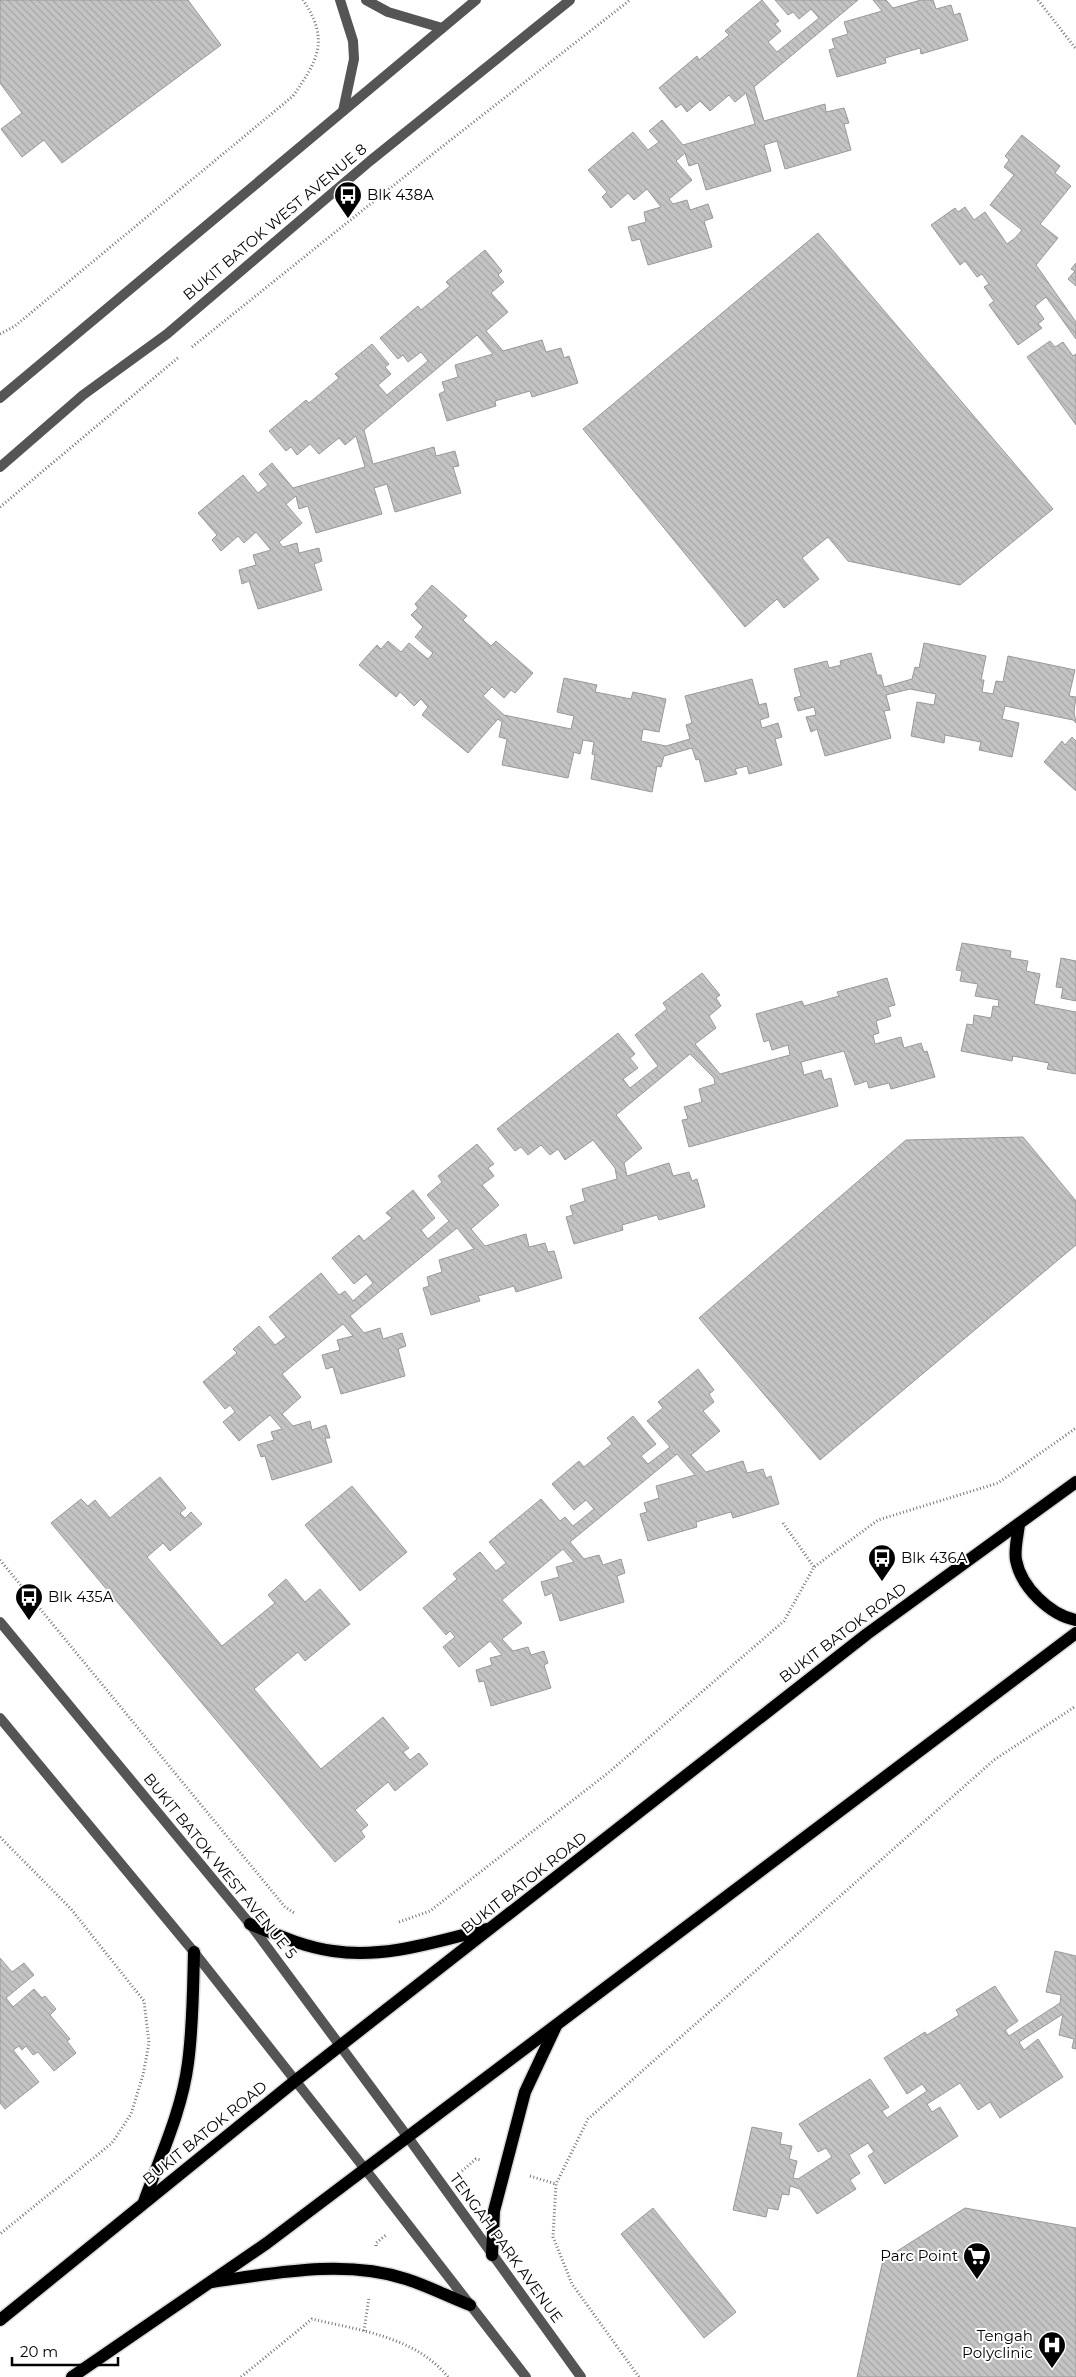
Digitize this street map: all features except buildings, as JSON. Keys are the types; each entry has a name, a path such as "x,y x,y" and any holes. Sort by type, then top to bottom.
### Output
{"main road":[{"name":"BUKIT BATOK ROAD","path":"0,2320 295,2081 867,1634 1076,1482"},
{"path":"1019,1524 1016,1559 1030,1592 1063,1618 1076,1620"},
{"path":"72,2377 267,2243 1076,1633"},
{"path":"250,1924 298,1943 334,1951 367,1953 409,1948 492,1928"},
{"path":"144,2202 177,2109 188,2064 193,2017 194,1952"},
{"path":"492,2255 494,2212 525,2092 557,2024"},
{"path":"210,2282 304,2269 373,2271 406,2279 470,2305"}],"street":[{"path":"340,0 353,41 354,59 343,111"},
{"path":"366,0 388,12 442,28"},
{"path":"0,398 476,0"},
{"name":"BUKIT BATOK WEST AVENUE 8","path":"0,467 83,395 167,334 370,161 570,0"},
{"name":"BUKIT BATOK WEST AVENUE 5","path":"0,1622 250,1924 407,2136"},
{"path":"0,1718 194,1952 526,2377"},
{"name":"TENGAH PARK AVENUE","path":"407,2136 581,2377"}],"path":[{"path":"0,334 15,326 292,96 310,71 320,41 314,16 303,0"},
{"path":"191,348 434,153 630,0"},
{"path":"1038,0 1076,49"},
{"path":"0,507 104,418 184,354"},
{"path":"393,1923 430,1911 616,1766 784,1621 814,1566 878,1520 998,1483 1076,1428"},
{"path":"783,1523 814,1566"},
{"path":"0,1560 285,1906 300,1916"},
{"path":"639,2377 572,2284 553,2237 556,2184 588,2119 994,1760 1076,1706"},
{"path":"0,1837 71,1909 144,2001 150,2043 143,2075 131,2114 112,2143 0,2234"},
{"path":"241,2377 312,2319 364,2331 400,2342 437,2364 448,2377"}],"place":[{"name":"Blk 438A","path":"348,219"},
{"name":"Blk 436A","path":"882,1582"},
{"name":"Blk 435A","path":"29,1621"},
{"name":"Parc Point","path":"977,2280"},
{"name":"Tengah Polyclinic","path":"1052,2369"}]}
